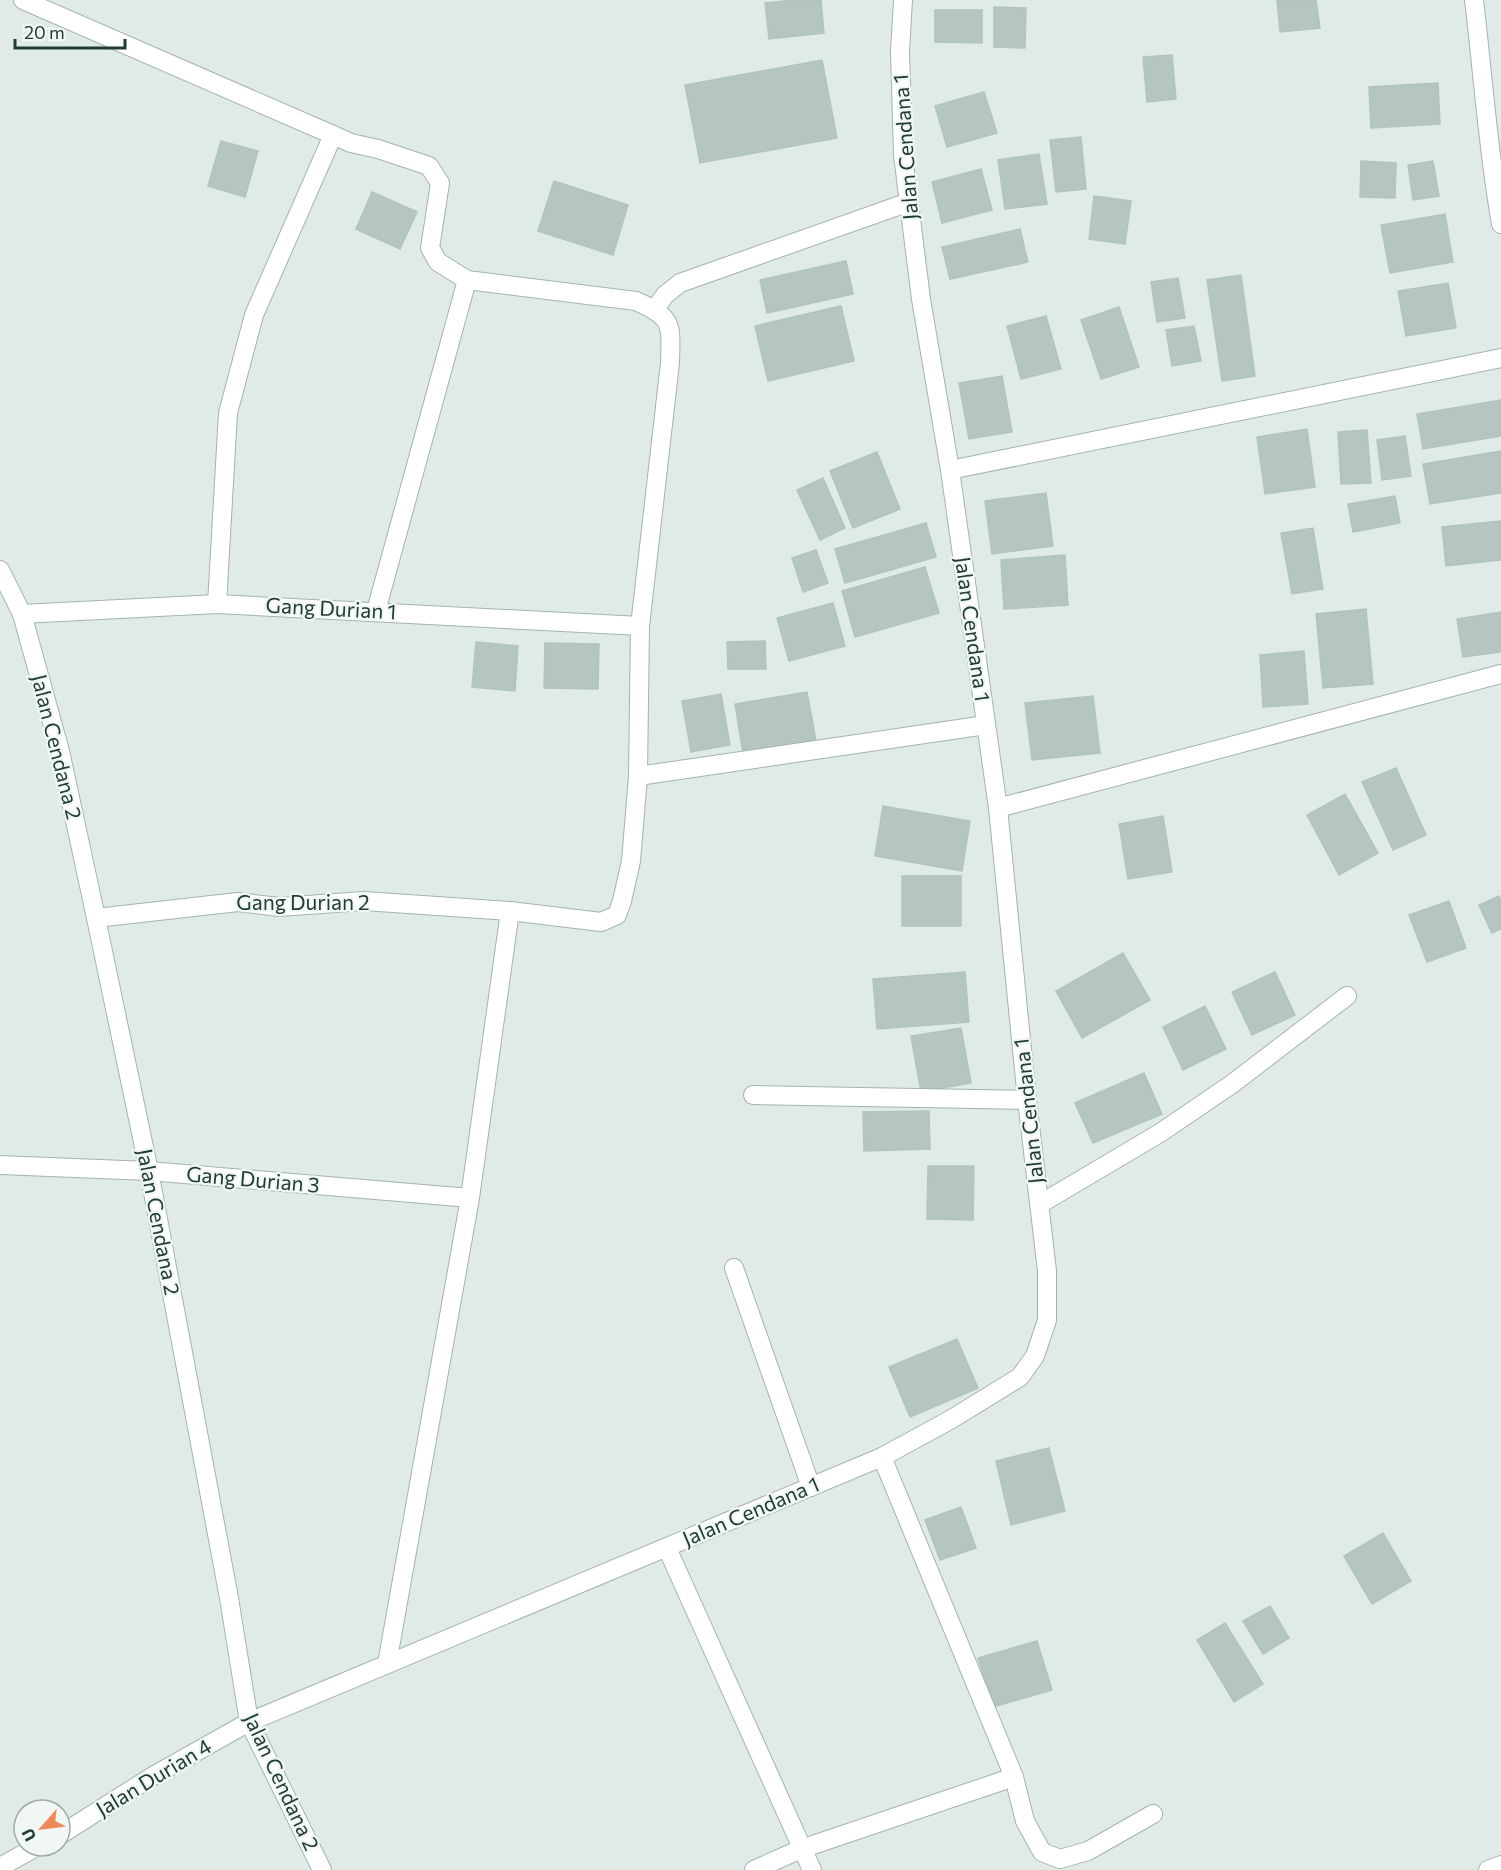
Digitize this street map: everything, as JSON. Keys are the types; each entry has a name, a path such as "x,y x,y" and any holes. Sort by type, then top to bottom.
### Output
{"street":[{"path":"23,0 351,143 378,149 429,166 440,183 430,248 438,262 467,280 636,301 655,309 668,321 671,333 670,363 640,626 638,776 986,726"},
{"name":"Jalan Cendana 1","path":"249,1722 882,1457 950,1420 1020,1377 1035,1356 1047,1320 1047,1271 1027,1100 998,808 950,470 921,299 903,155 900,51 903,0"},
{"path":"1474,0 1501,224"},
{"path":"217,604 228,413 254,315 333,135"},
{"path":"655,309 665,295 680,283 909,202"},
{"path":"376,611 467,280"},
{"path":"950,470 1501,358"},
{"name":"Jalan Cendana 2","path":"0,570 22,614 60,751 149,1171 229,1598 249,1722 322,1870"},
{"name":"Gang Durian 1","path":"22,614 217,604 640,626"},
{"path":"998,808 1501,674"},
{"name":"Gang Durian 2","path":"96,918 238,902 279,907 364,901 510,911 601,922 617,915 622,901 631,861 638,776"},
{"path":"387,1664 470,1198 510,911"},
{"path":"1040,1204 1160,1133 1232,1084 1347,996"},
{"path":"753,1095 1027,1100"},
{"name":"Gang Durian 3","path":"0,1165 149,1171 470,1198"},
{"path":"734,1268 811,1487"},
{"path":"882,1457 1014,1777 1025,1821 1042,1852 1060,1859 1088,1851 1153,1814"},
{"path":"667,1548 812,1870"},
{"name":"Jalan Durian 4","path":"72,1827 153,1776 249,1722"},
{"path":"754,1870 801,1849 1014,1777"},
{"path":"0,1867 17,1858"},
{"path":"1488,1870 1501,1865"}],"building":[{"path":"821,0 824,33 769,39 765,3"},
{"path":"1277,0 1316,0 1320,28 1280,32"},
{"path":"994,7 1026,8 1025,48 994,47"},
{"path":"935,10 982,10 982,43 935,42"},
{"path":"1172,55 1176,99 1147,102 1143,57"},
{"path":"822,60 837,138 700,163 685,85"},
{"path":"1438,83 1440,124 1371,128 1369,87"},
{"path":"984,92 997,133 947,147 935,106"},
{"path":"1081,137 1086,189 1056,192 1050,140"},
{"path":"221,141 258,151 245,197 208,186"},
{"path":"1039,154 1047,204 1005,209 998,160"},
{"path":"1361,161 1396,163 1395,198 1360,197"},
{"path":"1433,161 1439,196 1413,200 1408,165"},
{"path":"981,169 992,210 942,223 932,182"},
{"path":"554,181 628,205 613,255 538,231"},
{"path":"372,192 417,212 400,249 356,229"},
{"path":"1094,196 1131,201 1125,244 1089,239"},
{"path":"1445,214 1453,262 1390,273 1381,225"},
{"path":"1020,229 1028,262 950,279 942,247"},
{"path":"846,261 853,294 767,313 760,280"},
{"path":"1241,275 1255,376 1222,381 1207,280"},
{"path":"1178,278 1185,318 1157,322 1151,282"},
{"path":"1448,283 1456,328 1406,336 1398,291"},
{"path":"841,306 854,361 768,381 755,326"},
{"path":"1119,307 1139,367 1101,379 1081,320"},
{"path":"1046,316 1061,369 1021,379 1007,326"},
{"path":"1194,326 1201,361 1172,366 1166,330"},
{"path":"1002,376 1012,432 969,439 959,383"},
{"path":"1501,400 1501,436 1423,449 1417,414"},
{"path":"1307,429 1315,487 1265,494 1257,437"},
{"path":"1367,430 1371,483 1341,484 1338,432"},
{"path":"1405,436 1411,476 1382,480 1377,440"},
{"path":"1501,451 1501,493 1430,504 1423,464"},
{"path":"877,452 900,509 853,528 830,471"},
{"path":"823,478 845,528 820,540 797,490"},
{"path":"1046,493 1053,546 992,554 985,501"},
{"path":"1395,496 1400,523 1353,532 1348,504"},
{"path":"1501,521 1501,560 1446,566 1442,527"},
{"path":"926,523 936,557 845,583 835,549"},
{"path":"1313,528 1323,589 1292,594 1281,533"},
{"path":"816,550 828,583 803,592 792,558"},
{"path":"1065,555 1068,605 1004,609 1001,560"},
{"path":"925,567 939,613 855,637 842,591"},
{"path":"833,603 845,646 789,661 777,618"},
{"path":"1366,609 1373,684 1323,688 1316,614"},
{"path":"1501,612 1501,652 1463,657 1457,619"},
{"path":"765,641 766,669 728,669 727,642"},
{"path":"476,642 518,646 515,691 472,687"},
{"path":"545,643 599,644 598,689 544,688"},
{"path":"1304,651 1308,704 1263,707 1260,655"},
{"path":"807,692 816,741 743,753 735,704"},
{"path":"721,694 730,745 691,752 682,701"},
{"path":"1093,696 1100,753 1032,760 1025,703"},
{"path":"1396,768 1426,835 1393,850 1362,782"},
{"path":"1345,794 1378,853 1339,875 1307,815"},
{"path":"883,806 970,821 962,871 875,856"},
{"path":"1163,816 1172,872 1128,879 1119,824"},
{"path":"902,876 961,876 961,926 902,926"},
{"path":"1499,896 1501,929 1492,933 1479,905"},
{"path":"1449,901 1466,948 1427,962 1409,915"},
{"path":"1123,953 1150,1000 1082,1038 1056,991"},
{"path":"965,972 969,1022 877,1029 873,979"},
{"path":"1275,972 1295,1015 1252,1035 1232,992"},
{"path":"1205,1006 1226,1049 1183,1070 1163,1027"},
{"path":"961,1028 971,1083 921,1092 911,1036"},
{"path":"1144,1073 1162,1114 1093,1143 1075,1103"},
{"path":"929,1111 930,1149 864,1151 863,1112"},
{"path":"928,1166 974,1166 973,1220 927,1219"},
{"path":"957,1339 978,1388 910,1417 889,1367"},
{"path":"1049,1448 1065,1511 1011,1525 996,1461"},
{"path":"961,1507 976,1548 940,1560 925,1520"},
{"path":"1383,1533 1411,1581 1372,1604 1344,1556"},
{"path":"1270,1606 1289,1638 1263,1654 1243,1621"},
{"path":"1225,1623 1263,1684 1234,1702 1197,1640"},
{"path":"1037,1641 1052,1690 993,1707 978,1658"}]}
